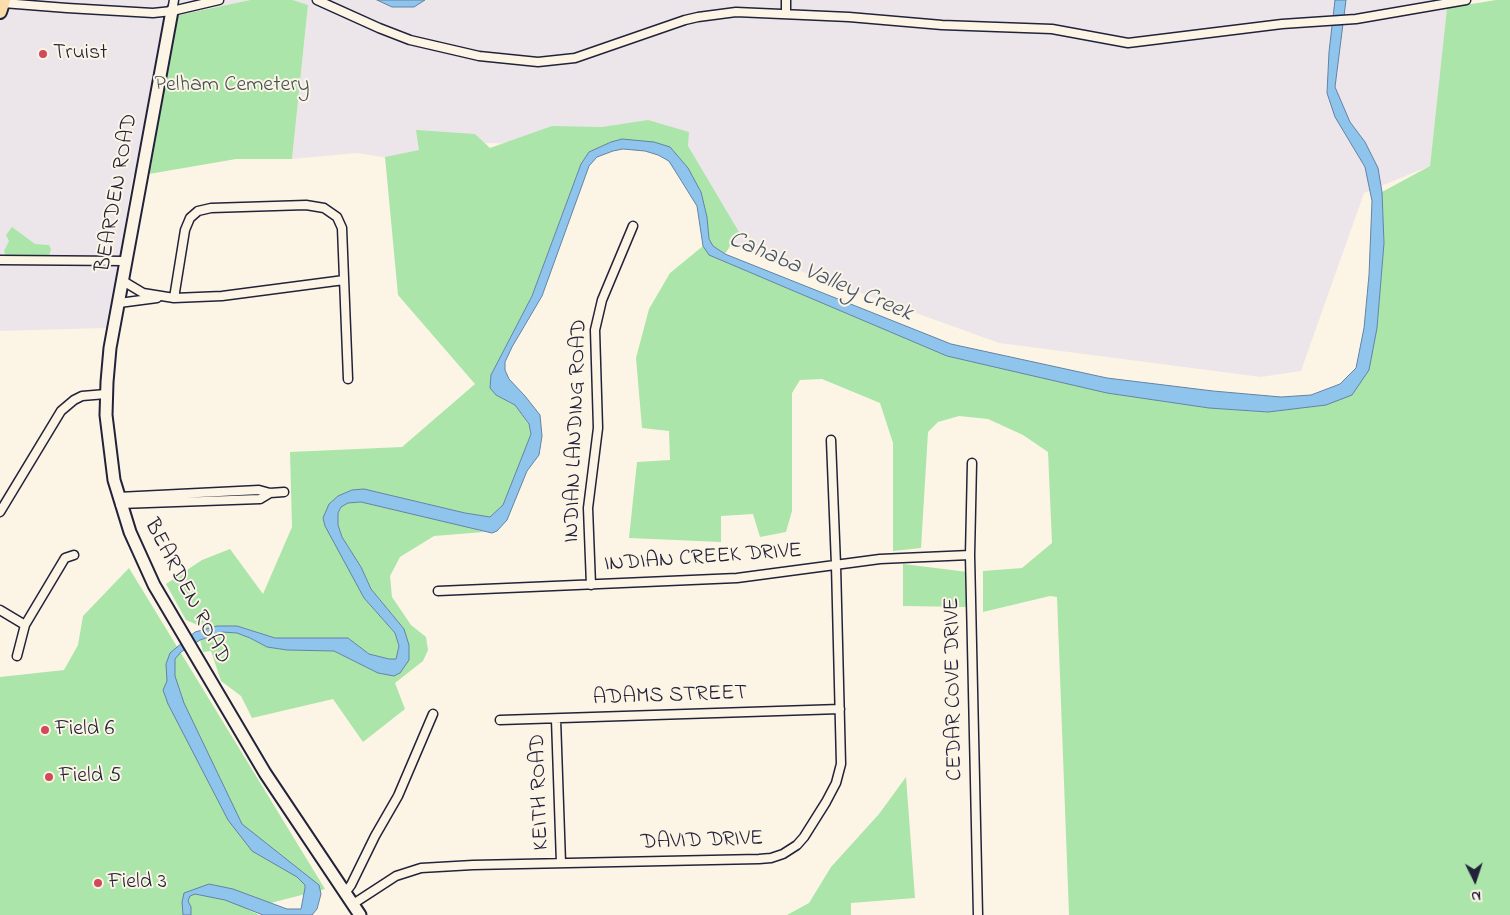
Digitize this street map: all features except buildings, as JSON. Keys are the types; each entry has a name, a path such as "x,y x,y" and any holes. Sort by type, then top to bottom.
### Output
{"street":[{"path":"2,4 133,12 219,0"},
{"path":"317,0 410,40 480,56 538,62 589,55 698,16 736,12 942,25 1052,29 1128,43 1282,24 1356,19 1466,0"},
{"path":"786,0 786,14"},
{"name":"BEARDEN ROAD","path":"173,6 110,348 106,394 111,462 119,500 140,558 265,773 360,915"},
{"path":"174,298 187,224 190,218 198,211 211,208 313,205 324,208 333,213 342,228 348,379"},
{"path":"333,213 340,206"},
{"name":"INDIAN LANDING ROAD","path":"591,585 588,508 598,428 595,330 602,300 633,226"},
{"path":"0,260 126,261"},
{"path":"123,281 143,293 174,298 222,296 344,280"},
{"path":"118,302 164,297"},
{"path":"0,512 61,411 82,396 106,394"},
{"name":"DAVID DRIVE","path":"353,904 396,876 421,868 473,865 759,859 771,858 789,851 804,837 836,783 841,764 831,440"},
{"name":"CEDAR COVE DRIVE","path":"972,463 970,555 978,915"},
{"path":"119,500 260,499 270,493 284,492"},
{"path":"17,656 25,625 65,558 74,555"},
{"name":"INDIAN CREEK DRIVE","path":"438,591 737,578 880,559 970,555"},
{"path":"0,610 25,625"},
{"name":"ADAMS STREET","path":"500,720 840,709"},
{"path":"345,893 398,796 433,714"},
{"name":"KEITH ROAD","path":"556,719 561,863"}],"shaded area":[{"path":"0,0 250,0 175,16 149,172 133,175 108,328 0,331"},
{"path":"293,0 1448,0 1430,166 1364,193 1301,371 1261,377 999,343 728,245 706,209 655,147 485,143 443,167 357,153 292,159 308,5"}],"green space":[{"name":"Pelham Cemetery","path":"250,0 293,0 308,5 292,159 236,159 149,174 175,16"},
{"path":"1496,0 1510,0 1510,915 1069,915 1057,597 1050,596 983,612 983,571 1022,568 1052,543 1048,452 1023,435 988,419 959,416 938,422 928,432 921,548 893,551 893,443 880,403 822,379 800,380 792,393 792,511 786,532 760,537 753,514 721,516 721,542 629,538 637,462 670,460 669,431 642,428 636,358 649,309 670,273 703,246 709,255 947,356 1107,393 1209,408 1268,412 1352,395 1377,328 1384,243 1382,192 1430,166 1447,8"},
{"path":"648,120 689,132 688,146 739,232 725,254 713,246 709,239 707,217 701,192 670,147 622,139 581,164 532,296 491,375 496,395 515,405 529,425 531,435 503,505 490,517 465,513 364,489 352,490 338,496 329,504 364,598 395,633 399,646 396,659 369,654 348,638 275,638 237,626 217,626 207,629 186,620 166,584 202,560 230,549 263,594 292,527 290,452 402,447 475,384 398,295 385,157 419,150 416,130 475,134 490,148 552,126 602,127"},
{"path":"12,227 35,244 49,245 51,249 49,256 6,256 4,251 9,241 6,235"},
{"path":"361,502 484,532 434,536 400,557 390,576 392,597 411,625 426,637 428,650 423,661 395,683 405,709 363,742 333,699 252,718 241,696 221,681 211,651 203,652 200,640 222,632 237,633 267,647 287,650 334,651 378,673 394,676 404,629 371,589 361,567 342,537 338,525 338,513 341,507 348,503"},
{"path":"903,564 968,572 967,607 903,606"},
{"path":"129,568 325,889 247,909 259,915 0,915 0,677 64,670 78,645 83,616"},
{"path":"906,777 915,898 851,903 851,915 787,915 809,903 831,867 879,814"}],"water":[{"path":"377,0 425,0 414,7 392,7"},
{"path":"1335,0 1346,0 1335,87 1350,122 1365,142 1378,168 1382,192 1384,243 1377,328 1369,370 1352,395 1326,405 1268,412 1209,408 1107,393 947,356 709,255 703,246 697,206 669,161 645,151 623,149 597,157 589,166 542,296 505,362 505,370 509,379 540,415 542,436 539,455 527,471 507,520 497,531 492,533 361,502 348,503 341,507 338,513 338,525 342,537 361,567 371,589 404,629 409,645 409,660 400,673 394,676 378,673 334,651 287,650 267,647 237,633 222,632 200,640 181,652 175,659 175,676 184,703 242,824 319,885 321,894 317,909 312,915 263,915 225,900 195,894 190,896 188,901 191,907 191,915 183,915 182,902 184,893 209,884 233,889 287,909 301,909 305,885 297,877 252,851 228,820 168,704 163,690 167,681 166,664 170,653 195,632 217,626 237,626 275,638 348,638 369,654 396,659 399,646 395,633 364,598 325,526 323,518 329,504 338,496 352,490 364,489 465,513 490,517 503,505 531,434 529,424 515,405 496,395 490,388 491,375 532,296 581,164 589,152 622,139 654,142 670,147 688,168 701,192 707,217 709,239 713,246 725,254 951,344 1107,378 1281,397 1311,395 1340,384 1356,368 1364,328 1369,275 1372,201 1365,167 1335,117 1327,93 1329,52"}],"place":[{"name":"Truist","path":"43,54"},
{"name":"Field 6","path":"45,730"},
{"name":"Field 5","path":"49,777"},
{"name":"Field 3","path":"98,883"}],"water label":[{"name":"Cahaba Valley Creek","path":"820,278"}]}
